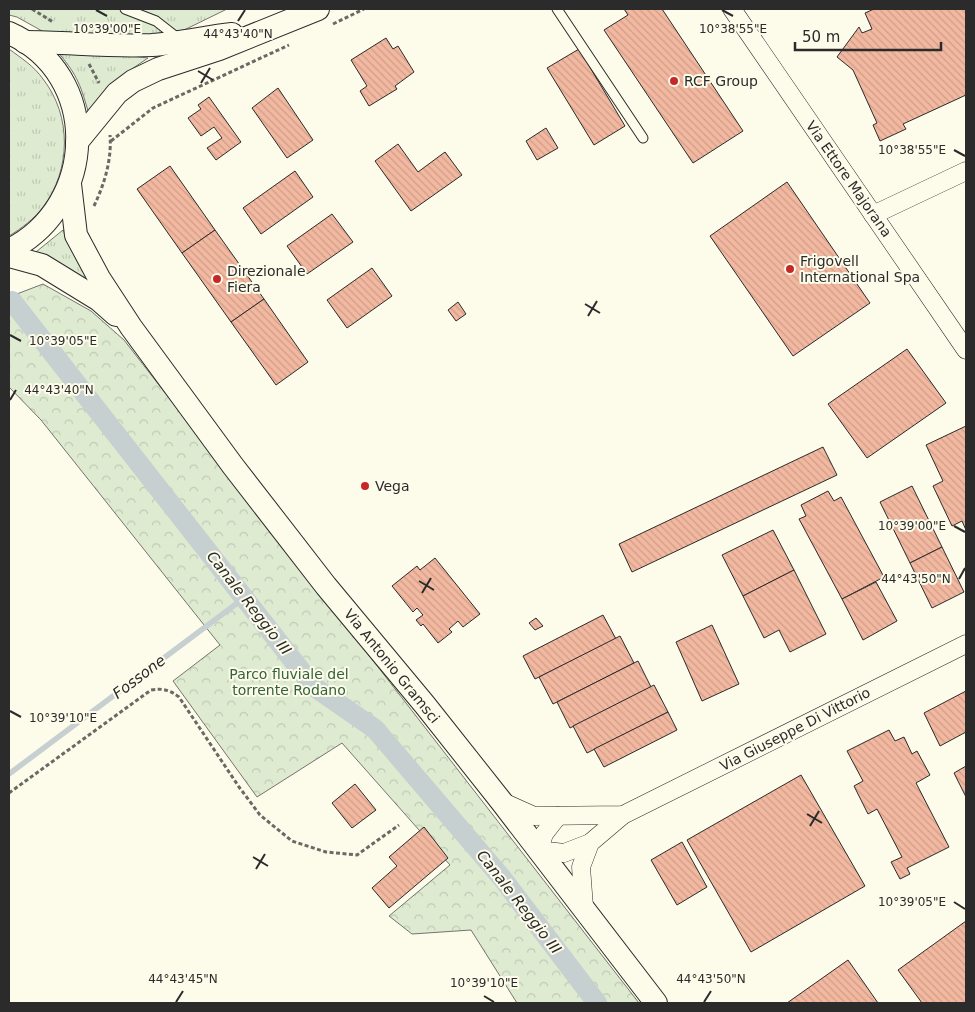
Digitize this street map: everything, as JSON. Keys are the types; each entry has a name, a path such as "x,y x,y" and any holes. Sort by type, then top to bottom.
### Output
{"street":[{"name":"Via Ettore Majorana","path":"732,9 966,350"},
{"path":"17,37 102,46 153,44 270,29 324,17"},
{"path":"77,142 117,93 133,81 158,69 270,29"},
{"name":"Via Antonio Gramsci","path":"9,250 36,233 61,202 70,184 75,164 77,142 72,103 64,85 40,54 17,37"},
{"path":"873,215 966,171"},
{"name":"Via Antonio Gramsci","path":"70,184 76,235 99,278 131,327 208,433 303,556 501,801 656,1003"},
{"name":"Via Antonio Gramsci","path":"9,256 42,265 99,300 131,327"},
{"name":"Via Giuseppe Di Vittorio","path":"539,850 564,852 590,843 623,815 966,644"},
{"name":"Via Giuseppe Di Vittorio","path":"501,801 534,816 623,815"},
{"path":"539,850 544,834 558,816"},
{"name":"Via Giuseppe Di Vittorio","path":"584,907 581,867 590,843"}],"lane":[{"path":"125,9 156,22 181,41"},
{"path":"557,9 643,138"}],"path":[{"path":"32,9 58,26 74,42 94,72 107,107 110,142 108,167 90,214"},
{"path":"324,17 364,9"},
{"path":"110,142 153,108 294,43"},
{"path":"9,793 151,690 160,689 172,691 179,697 260,815 292,841 326,852 356,855 399,825"}],"green space":[{"path":"9,9 227,9 131,56 148,58 120,77 88,111 76,79 56,50 78,51 17,17 9,15"},
{"path":"9,49 36,70 52,94 59,109 64,143 59,177 52,192 36,215 9,236"},
{"path":"63,230 97,290 31,256"},
{"name":"Parco fluviale del torrente Rodano","path":"43,284 91,311 124,340 639,1003 517,1003 471,930 412,934 389,916 450,865 342,743 257,797 173,681 220,645 41,420 9,387 9,297"}],"building":[{"name":"RCF Group","path":"624,9 662,9 743,131 693,163 604,30 628,15"},
{"path":"874,9 966,9 966,95 903,124 906,129 880,141 873,125 877,123 853,70 837,57 859,27 862,33 872,29 865,13"},
{"path":"386,38 393,49 398,46 414,72 395,86 397,89 369,106 360,91 367,86 351,60"},
{"path":"579,49 625,126 594,145 547,68"},
{"path":"278,88 313,140 287,158 252,108"},
{"path":"209,97 241,142 216,160 207,148 222,138 214,127 201,136 188,118 201,109 198,105"},
{"path":"546,128 558,148 537,160 526,141"},
{"path":"398,144 418,172 445,152 462,175 411,211 375,161"},
{"path":"170,166 215,230 182,253 137,189"},
{"path":"295,171 313,197 261,234 243,208"},
{"name":"Frigovell International Spa","path":"787,182 870,303 793,356 710,236"},
{"path":"332,214 353,242 307,274 287,246"},
{"path":"215,230 264,299 231,322 182,253"},
{"path":"372,268 392,296 347,328 327,300"},
{"path":"264,299 308,362 276,385 231,322"},
{"path":"458,302 466,314 456,321 448,310"},
{"path":"907,349 946,403 867,458 828,404"},
{"path":"966,426 966,530 962,521 952,526 933,486 943,481 926,445"},
{"path":"823,447 837,475 632,572 619,544"},
{"path":"912,486 942,547 910,563 880,502"},
{"path":"828,491 834,501 841,497 884,577 842,599 799,519 806,516 801,505"},
{"path":"773,530 794,570 743,596 722,555"},
{"path":"942,547 964,592 932,608 910,563"},
{"path":"435,558 480,614 463,627 458,621 449,629 452,632 438,643 423,624 421,626 416,620 423,615 417,608 413,612 392,586 417,566 420,570"},
{"path":"794,570 826,634 790,652 779,630 764,638 743,596"},
{"path":"876,582 897,621 863,640 842,599"},
{"path":"603,615 616,639 535,679 523,656"},
{"path":"536,618 543,626 535,630 529,623"},
{"path":"712,625 739,684 702,701 676,642"},
{"path":"620,636 634,663 553,704 539,677"},
{"path":"638,661 651,687 570,728 557,702"},
{"path":"654,685 668,712 587,753 573,726"},
{"path":"966,691 966,732 940,746 924,713"},
{"path":"668,712 677,730 604,767 594,749"},
{"path":"889,730 895,741 904,737 912,754 917,751 930,775 916,783 949,847 907,868 910,874 900,879 891,862 902,857 877,809 868,814 854,786 863,781 847,751"},
{"path":"966,766 966,797 954,773"},
{"path":"801,775 865,886 751,952 687,840"},
{"path":"355,784 376,810 352,828 332,803"},
{"path":"424,827 448,858 389,908 372,888 397,866 389,857"},
{"path":"682,842 707,887 677,905 651,860"},
{"path":"966,921 966,1003 922,1003 898,970"},
{"path":"848,960 878,1003 787,1003"}],"waterway":[{"name":"Canale Reggio III","path":"12,301 313,686 375,729 502,878 597,1003"},
{"name":"Fossone","path":"9,774 244,598"}],"place":[{"name":"RCF Group","path":"674,81"},
{"name":"Frigovell International Spa","path":"790,269"},
{"name":"Direzionale Fiera","path":"217,279"},
{"name":"Vega","path":"365,486"}]}
